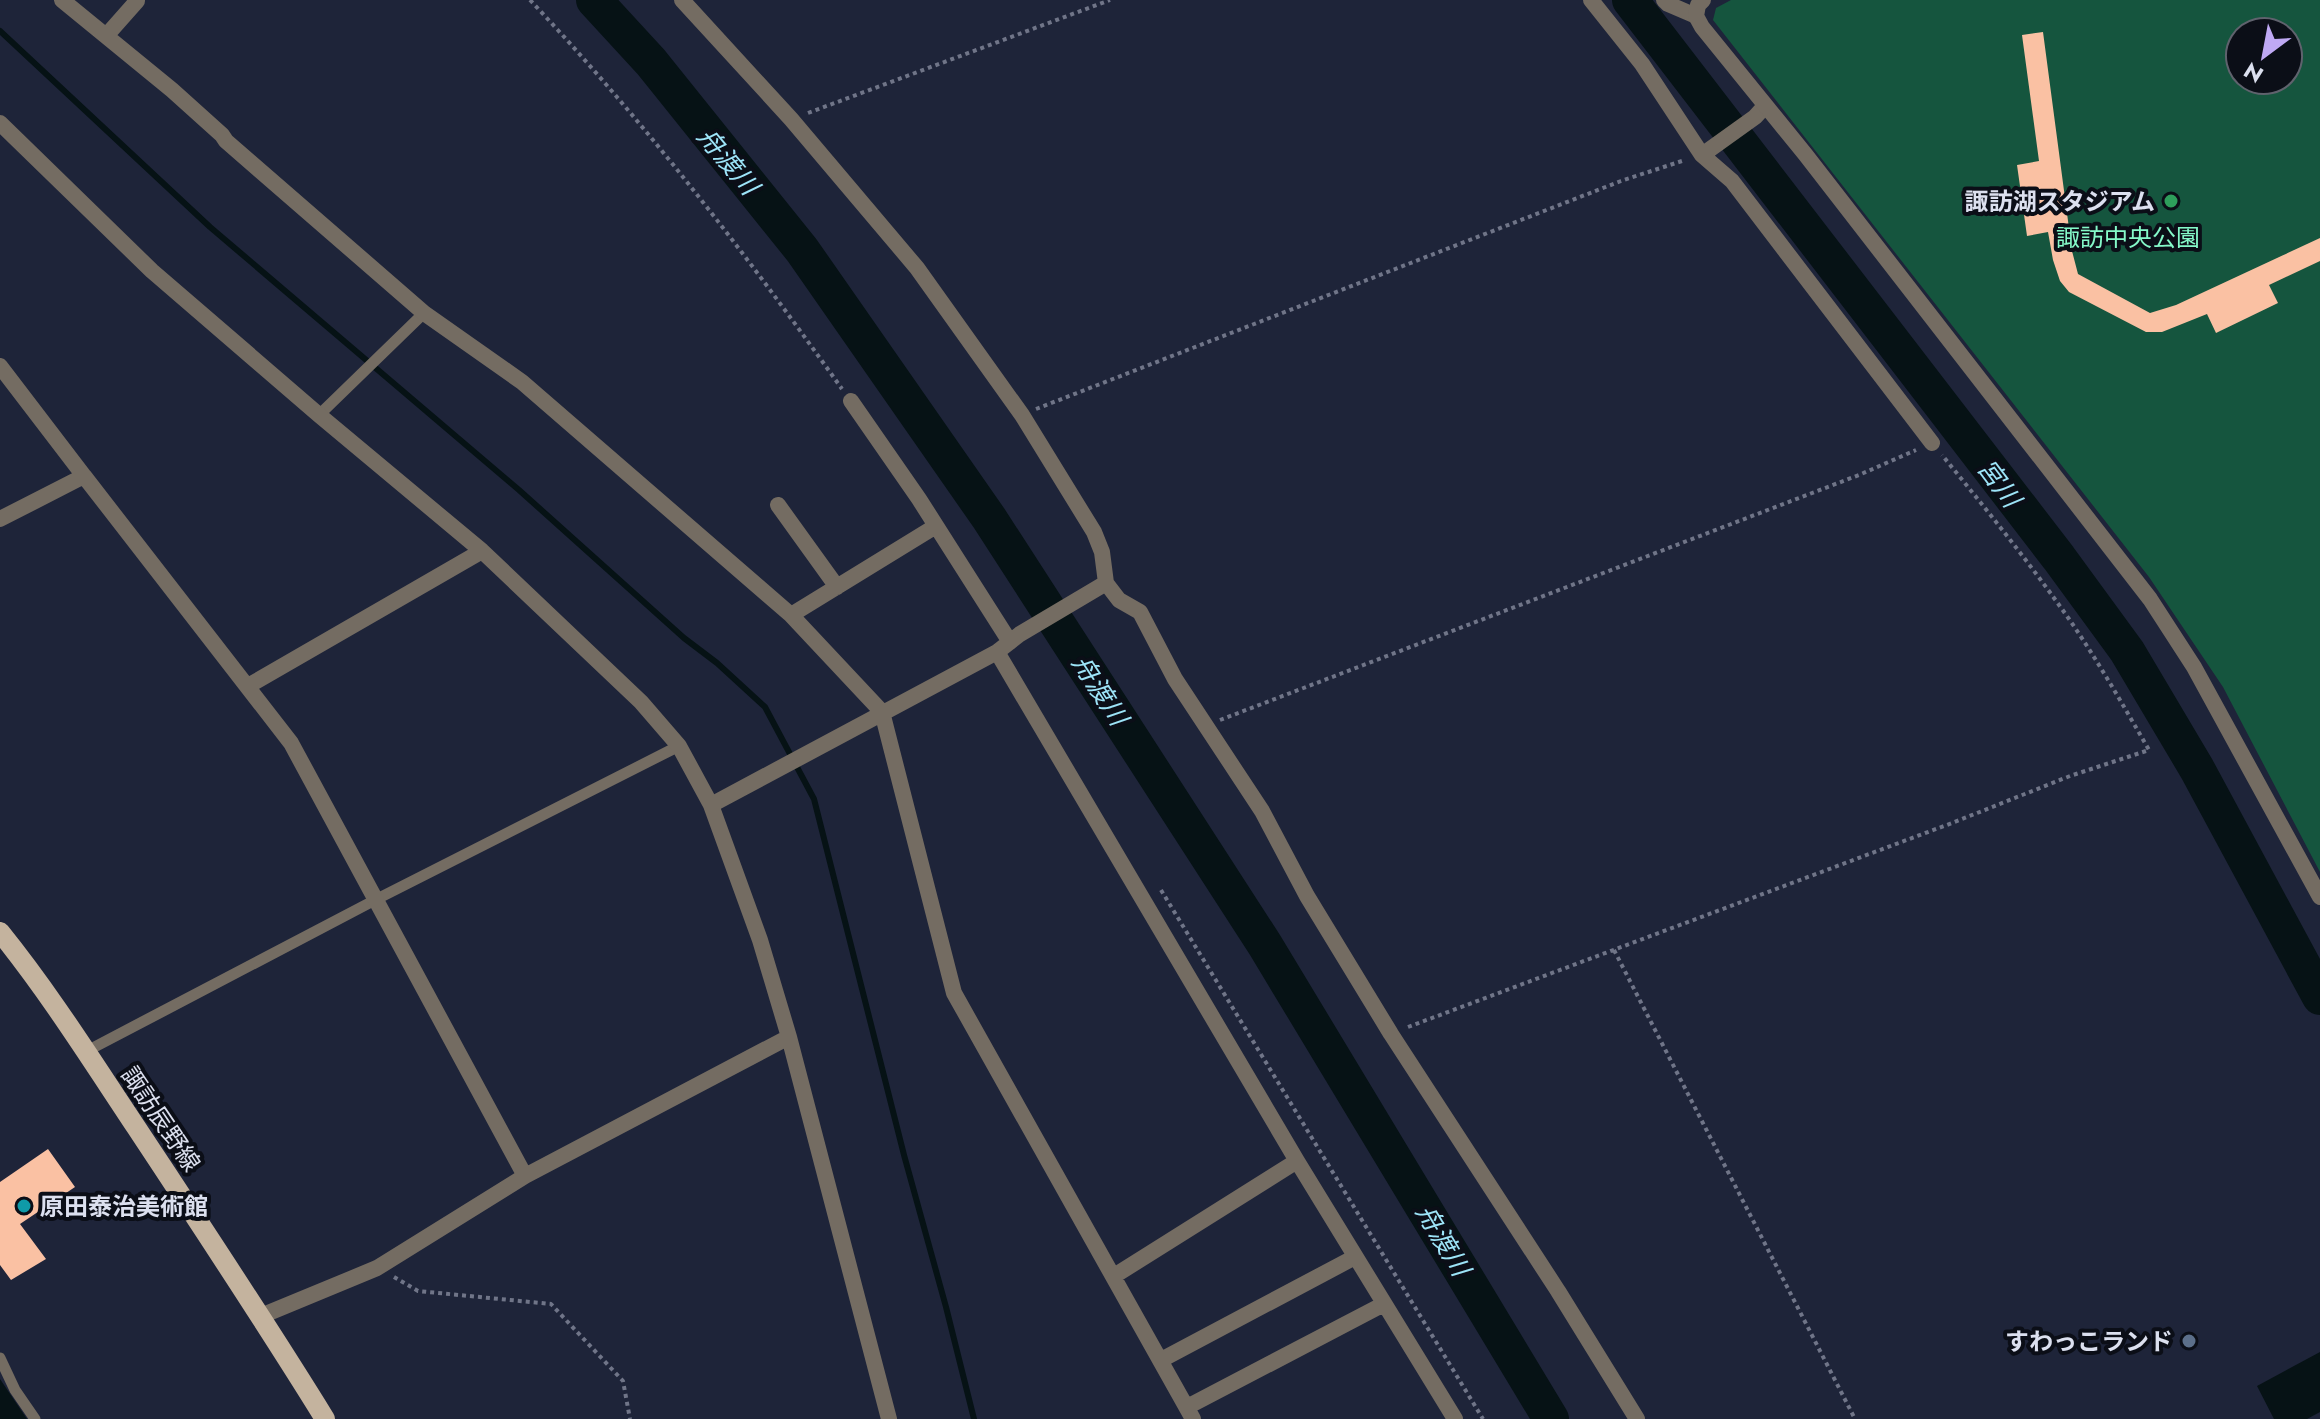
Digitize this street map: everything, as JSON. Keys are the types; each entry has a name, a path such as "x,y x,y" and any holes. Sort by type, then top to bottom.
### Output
{"main road":[{"name":"諏訪辰野線","path":"0,932 34,975 261,1316 325,1419"}],"street":[{"path":"62,0 172,90 226,141 424,313 522,382 791,615 882,712 954,993 1190,1413 1384,1304"},
{"path":"682,0 791,119 917,268 1022,415 1094,532 1102,552 1101,587"},
{"path":"1591,0 1932,443"},
{"path":"1664,0 1696,16 1760,111 1805,154 2150,599 2194,667 2320,897"},
{"path":"1696,16 1698,5 1703,0"},
{"path":"106,36 137,1"},
{"path":"1706,153 1760,111"},
{"path":"1,124 152,271 482,551 641,702 679,746 711,805 760,940 789,1037 889,1419"},
{"path":"0,366 291,743 525,1176"},
{"path":"851,401 936,526 1009,643 1297,1161 1455,1419"},
{"path":"0,519 84,476"},
{"path":"778,505 837,587"},
{"path":"791,615 936,526"},
{"path":"248,686 482,551"},
{"path":"711,805 1009,643 1101,587"},
{"path":"1101,587 1140,612 1175,679 1262,811 1307,896 1391,1034 1637,1419"},
{"path":"261,1316 377,1268 525,1176 789,1037"},
{"path":"1114,1276 1297,1161"},
{"path":"1161,1360 1355,1257"}],"lane":[{"path":"319,415 424,313"},
{"path":"85,1052 679,746"},
{"path":"0,1358 15,1390 35,1419"}],"path":[{"path":"530,0 664,154 769,287 851,401"},
{"path":"791,119 1110,0"},
{"path":"1022,415 1621,181 1706,153"},
{"path":"1206,726 1859,475 1932,443 2014,544 2070,621 2149,750 2070,776 1391,1034"},
{"path":"1159,887 1483,1419"},
{"path":"1614,950 1855,1419"},
{"path":"377,1268 418,1291 551,1304 623,1381 630,1419"}],"green space":[{"name":"諏訪中央公園","path":"1731,0 2320,0 2320,872 2223,687 2149,577 1713,20 1716,8"}],"shaded area":[{"path":"2320,1352 2320,1412 2307,1419 2274,1419 2257,1386"},
{"path":"0,1379 27,1419 0,1419"}],"building":[{"path":"2043,32 2072,251 2078,274 2150,313 2176,305 2320,238 2320,261 2269,285 2278,303 2216,333 2207,314 2162,332 2146,332 2069,292 2060,281 2048,232 2027,236 2017,165 2039,161 2022,35"},
{"name":"原田泰治美術館","path":"48,1149 75,1187 20,1224 46,1259 11,1280 0,1265 0,1182"}],"waterway":[{"name":"舟渡川","path":"594,0 651,62 802,250 989,518 1265,945 1551,1419"},
{"name":"宮川","path":"1630,0 2127,651 2197,769 2320,997"},
{"path":"0,31 210,227 519,490 765,707 814,799 974,1419"}],"place":[{"name":"諏訪湖スタジアム","path":"2171,201"},
{"name":"原田泰治美術館","path":"24,1206"},
{"name":"すわっこランド","path":"2189,1341"}]}
